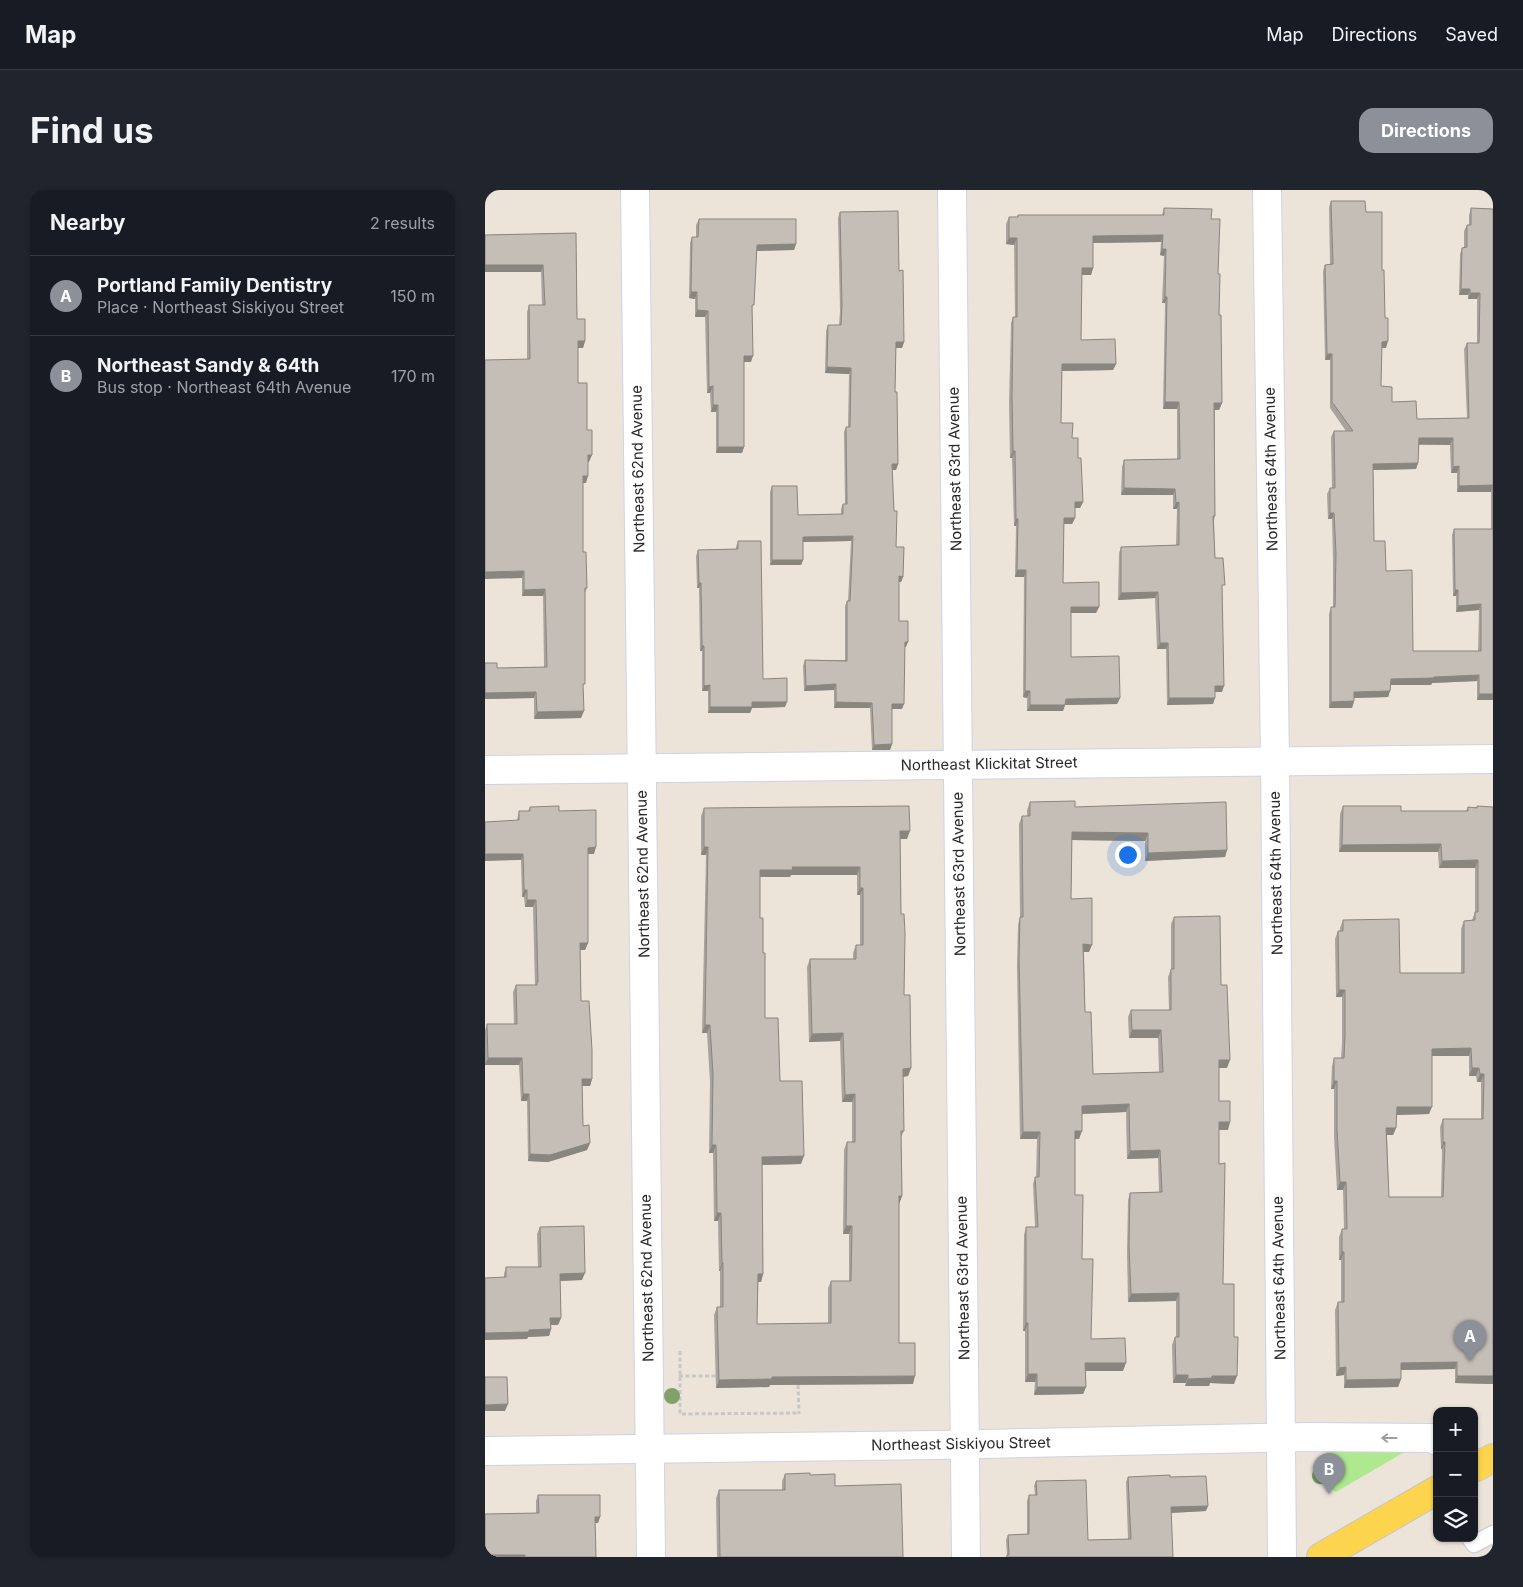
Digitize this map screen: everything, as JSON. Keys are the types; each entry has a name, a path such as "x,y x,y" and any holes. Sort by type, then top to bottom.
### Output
{"main road":[{"path":"1478,1466 1493,1458"},
{"path":"1333,1554 1433,1492"}],"street":[{"name":"Northeast 62nd Avenue","path":"635,190 651,1557"},
{"name":"Northeast 63rd Avenue","path":"952,190 966,1557"},
{"name":"Northeast 64th Avenue","path":"1267,190 1275,761 1281,1557"},
{"name":"Northeast Klickitat Street","path":"485,770 1493,759"},
{"name":"Northeast Siskiyou Street","path":"485,1451 1280,1438 1433,1439"}],"lane":[{"path":"1478,1542 1493,1534"}],"path":[{"path":"680,1351 680,1414 799,1413"},
{"path":"649,1377 716,1376"},
{"path":"798,1385 801,1446"}],"green space":[{"path":"1328,1450 1408,1450 1336,1492 1326,1484 1329,1474 1327,1469 1322,1466"}],"building":[{"path":"1331,201 1365,201 1366,212 1382,212 1382,270 1384,270 1385,318 1388,318 1388,341 1382,342 1381,386 1392,387 1392,402 1416,401 1417,419 1469,418 1467,343 1479,343 1480,293 1470,293 1470,289 1461,289 1462,248 1467,247 1467,225 1471,225 1471,208 1493,209 1493,485 1459,486 1459,466 1453,467 1453,438 1419,438 1418,463 1373,464 1374,541 1385,541 1386,571 1412,570 1413,651 1481,651 1481,604 1458,606 1458,590 1455,590 1454,529 1493,529 1493,694 1479,694 1479,675 1391,679 1390,691 1354,692 1354,701 1331,702 1331,607 1335,607 1336,553 1334,513 1330,513 1330,488 1335,488 1334,431 1353,431 1332,402 1332,354 1327,354 1325,265 1333,264"},
{"path":"1164,208 1212,209 1211,219 1220,219 1218,274 1220,274 1219,315 1221,315 1222,403 1214,403 1215,516 1213,516 1215,558 1223,558 1225,585 1222,585 1224,686 1215,686 1215,698 1169,698 1168,643 1160,643 1158,592 1121,593 1121,547 1179,545 1179,502 1176,503 1175,489 1124,488 1124,460 1180,459 1179,402 1165,402 1167,297 1165,297 1166,249 1162,249 1163,235 1093,236 1093,268 1082,268 1081,340 1115,339 1116,364 1062,364 1061,423 1073,423 1072,438 1078,438 1078,458 1081,458 1083,502 1075,502 1075,518 1064,518 1063,583 1099,582 1099,607 1071,607 1071,657 1119,656 1120,698 1066,699 1065,705 1030,705 1030,691 1025,691 1026,570 1017,570 1018,519 1016,519 1012,396 1013,317 1017,317 1017,238 1009,238 1009,217 1018,217 1018,215 1164,215"},
{"path":"898,211 899,271 903,270 904,342 896,342 895,392 897,392 898,464 892,464 894,511 897,511 896,547 904,547 903,577 899,576 899,621 908,621 908,642 905,642 904,704 892,704 892,744 874,745 872,703 836,702 836,684 806,686 805,660 847,661 847,601 850,601 853,536 803,537 803,560 772,560 772,486 797,486 798,515 843,514 843,504 847,504 846,427 850,427 851,368 827,367 828,325 841,325 840,212"},
{"path":"699,219 796,219 796,244 757,245 754,305 752,305 753,356 744,356 744,447 718,447 718,405 713,405 713,386 709,387 708,311 697,310 697,292 691,292 692,237 698,237"},
{"path":"576,233 577,319 585,319 585,341 578,341 578,383 587,383 587,430 592,430 592,455 588,455 588,476 583,476 583,552 586,552 587,588 585,588 584,711 537,712 536,692 485,693 485,663 497,663 497,668 547,667 545,589 524,590 524,571 485,572 485,360 530,359 529,305 545,305 543,265 485,265 485,235"},
{"path":"738,541 761,541 763,679 787,678 787,702 752,702 752,707 710,707 710,685 704,686 704,646 702,646 701,583 699,583 698,550 738,549"},
{"path":"1075,801 1075,807 1226,802 1227,850 1148,853 1148,833 1072,832 1071,899 1092,898 1092,945 1083,944 1085,1012 1091,1012 1093,1074 1163,1072 1161,1030 1132,1030 1131,1010 1171,1010 1171,969 1174,969 1174,917 1220,916 1221,985 1227,985 1230,1060 1219,1060 1219,1101 1230,1101 1230,1122 1219,1122 1219,1164 1225,1163 1223,1284 1234,1284 1234,1337 1238,1337 1237,1376 1212,1376 1212,1378 1188,1379 1188,1375 1176,1375 1175,1337 1179,1337 1179,1293 1131,1294 1129,1245 1130,1193 1162,1192 1160,1150 1130,1151 1129,1104 1082,1106 1082,1131 1075,1131 1075,1195 1083,1195 1082,1259 1093,1259 1091,1339 1125,1338 1126,1363 1085,1363 1086,1387 1037,1387 1037,1374 1028,1374 1026,1227 1038,1227 1035,1177 1039,1177 1040,1132 1023,1132 1019,958 1020,917 1023,917 1022,816 1030,816 1030,802"},
{"path":"559,806 559,811 596,810 596,847 588,848 588,943 580,943 581,1001 589,1001 592,1050 592,1079 582,1079 583,1126 589,1125 590,1143 550,1155 530,1154 529,1094 523,1094 522,1058 488,1058 487,1024 517,1024 516,985 537,985 536,900 527,900 527,890 524,890 523,854 485,854 485,822 519,820 519,811 530,811 530,807"},
{"path":"909,806 910,831 900,831 901,914 904,914 905,933 904,995 910,995 911,1068 903,1069 904,1131 901,1131 902,1196 899,1196 899,1343 915,1343 915,1376 772,1377 772,1379 719,1380 717,1307 723,1307 723,1263 721,1213 717,1213 716,1145 712,1145 713,1074 710,1025 705,1025 708,847 704,847 704,808","holes":["792,867 860,867 860,888 863,888 863,945 856,945 856,959 810,959 812,1034 843,1033 845,1095 855,1094 855,1142 847,1142 846,1226 852,1226 851,1281 831,1281 831,1323 757,1324 758,1274 763,1274 762,1157 804,1156 802,1081 780,1081 778,1018 765,1018 765,953 763,953 763,918 760,918 760,870 793,870"]},
{"path":"1343,806 1401,806 1401,811 1468,811 1468,807 1493,807 1493,1376 1457,1376 1457,1362 1401,1363 1401,1379 1346,1380 1346,1367 1339,1368 1338,1302 1344,1302 1342,1229 1347,1229 1346,1182 1340,1182 1337,1081 1334,1081 1334,1058 1344,1058 1345,1035 1345,990 1339,990 1338,931 1343,931 1343,920 1399,919 1400,973 1464,973 1464,921 1475,920 1475,912 1478,912 1478,860 1442,861 1441,844 1342,845","holes":["1471,1048 1472,1068 1479,1068 1480,1074 1484,1074 1483,1119 1443,1119 1443,1142 1445,1142 1443,1197 1389,1197 1386,1128 1396,1128 1397,1107 1432,1107 1432,1049"]},
{"path":"584,1226 585,1273 560,1274 561,1318 550,1318 551,1329 529,1330 529,1332 485,1333 485,1278 506,1277 506,1267 541,1267 540,1227"},
{"path":"485,1377 507,1377 508,1404 485,1405"},
{"path":"810,1473 810,1475 835,1474 835,1486 901,1484 903,1557 720,1557 719,1490 785,1490 785,1474"},
{"path":"1170,1475 1170,1477 1206,1476 1208,1506 1171,1507 1173,1557 1007,1557 1009,1555 1008,1535 1029,1534 1029,1495 1037,1495 1036,1481 1086,1480 1088,1540 1131,1539 1128,1477"},
{"path":"538,1495 600,1495 600,1517 595,1517 596,1557 485,1555 485,1514 539,1513"}],"place":[{"name":"Portland Family Dentistry","path":"1470,1361"},
{"name":"Northeast Sandy & 64th","path":"1329,1494"}]}
